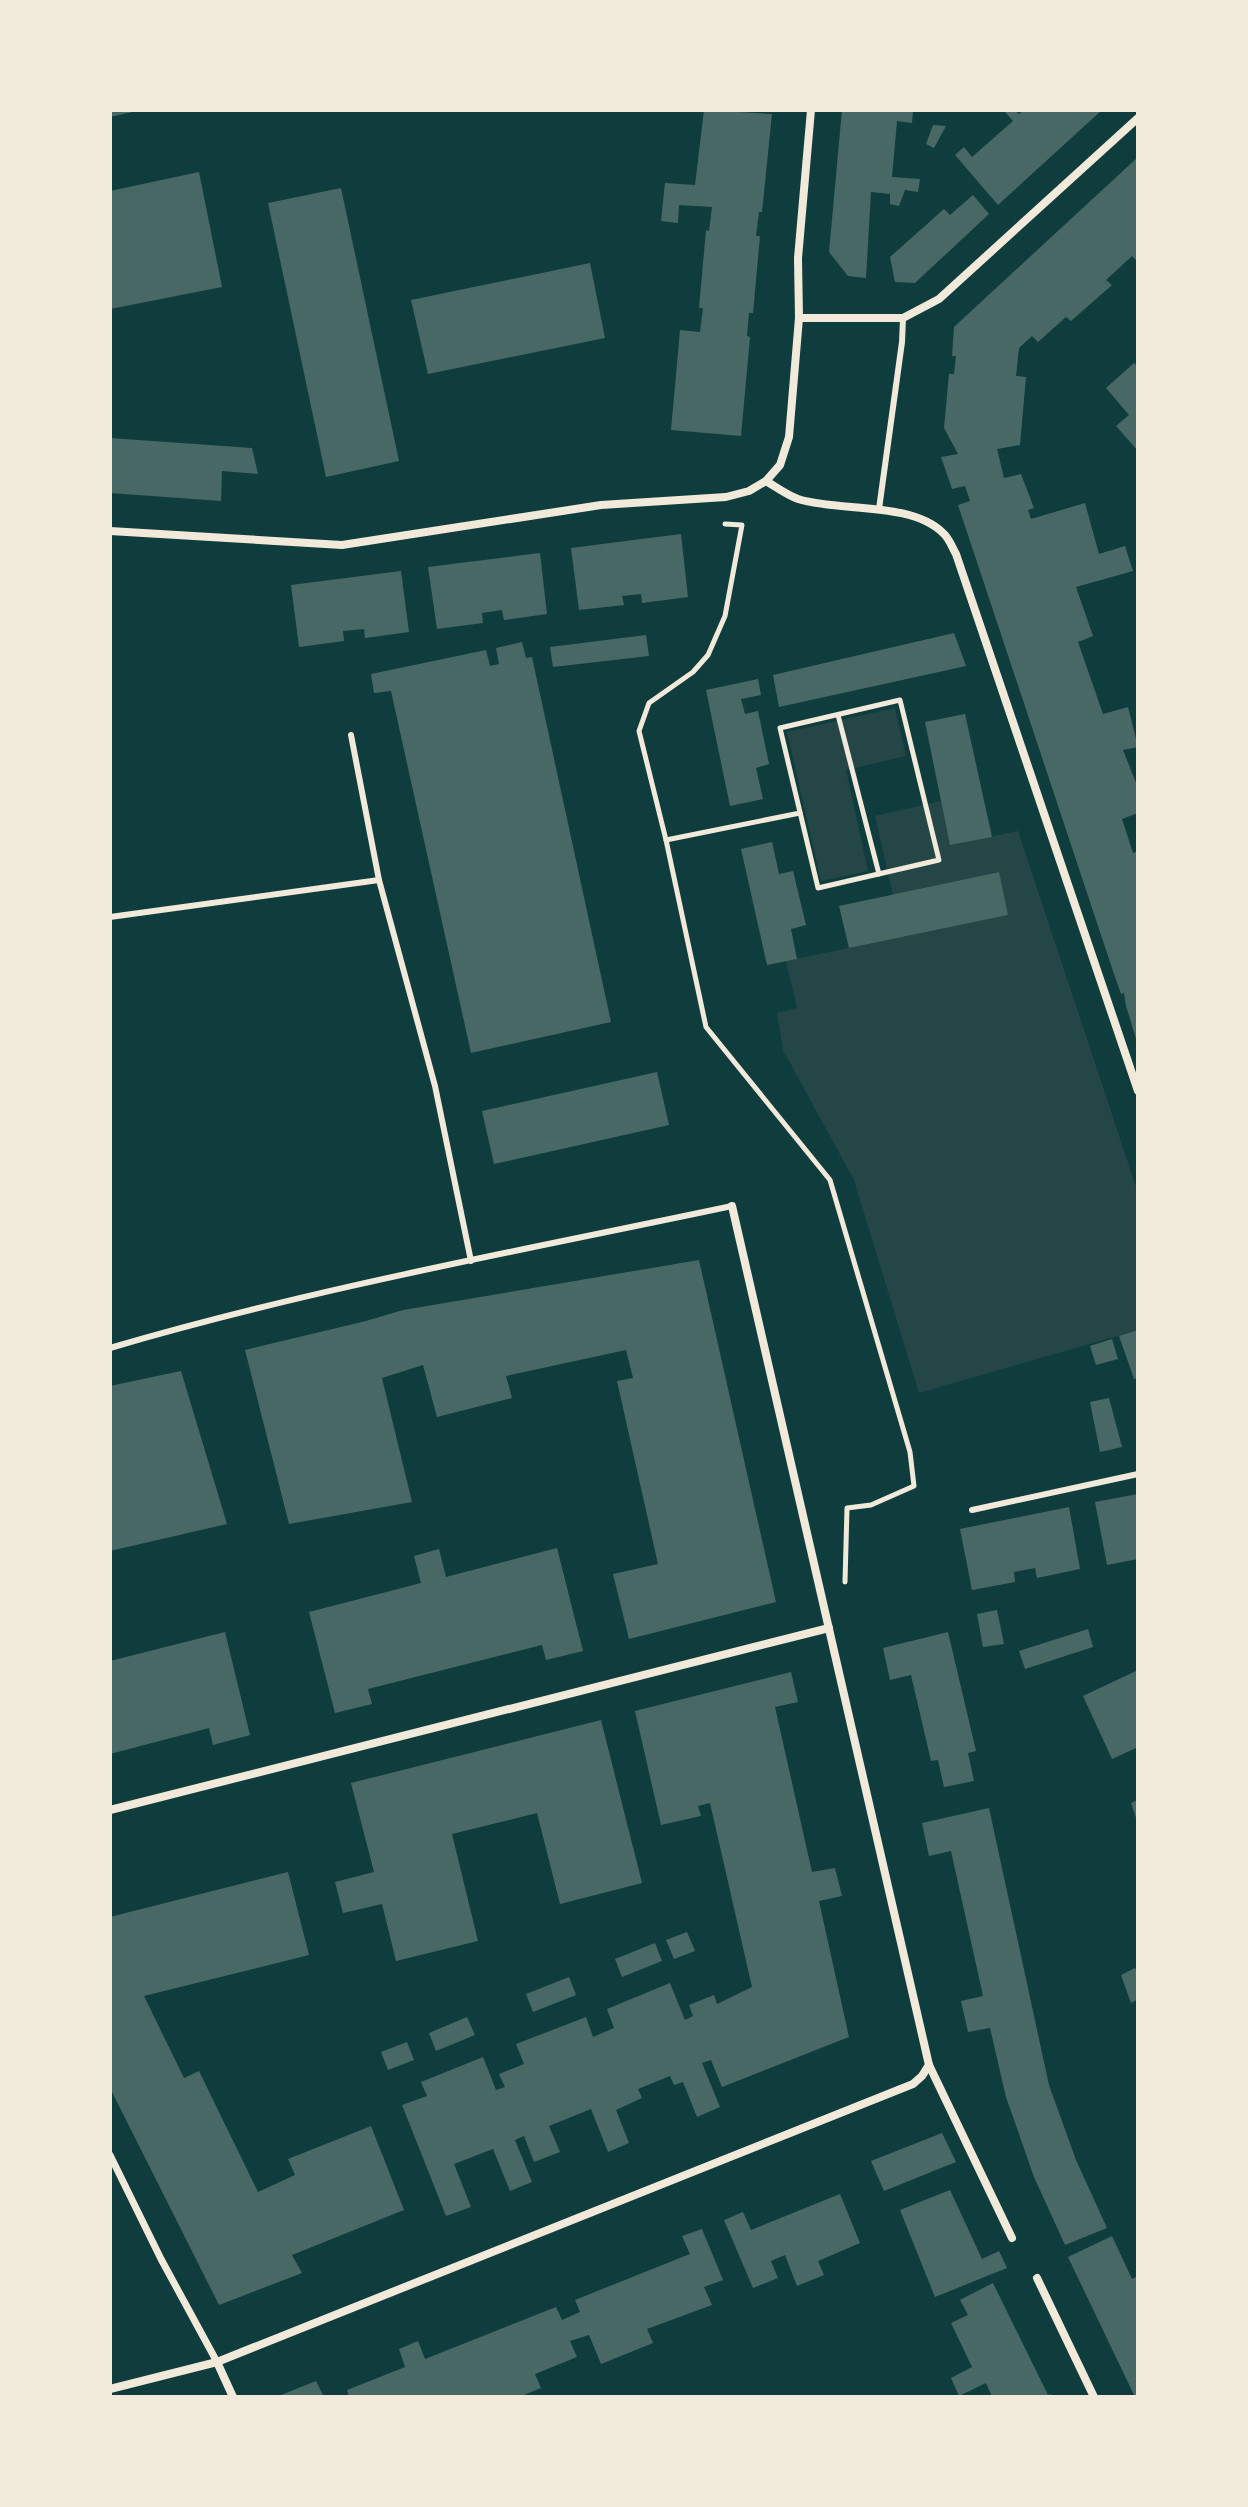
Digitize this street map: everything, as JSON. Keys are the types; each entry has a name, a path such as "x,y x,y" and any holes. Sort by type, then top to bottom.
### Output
{"street":[{"path":"110,531 342,545 601,505 710,499 749,491 766,481 780,465 789,437 799,318 798,258 811,110"},
{"path":"799,318 903,318 939,299 1138,118"},
{"path":"766,481 796,498 879,509 930,522 945,534 956,554 1138,1091"},
{"path":"732,1206 929,2065 1012,2238"},
{"path":"110,1810 829,1628"},
{"path":"110,2389 217,2362 913,2084 929,2065"},
{"path":"110,2155 233,2397"},
{"path":"1037,2278 1094,2397"}],"lane":[{"path":"879,509 903,318"},
{"path":"351,735 379,880 435,1086 471,1261"},
{"path":"110,917 379,880"},
{"path":"110,1348 184,1327 471,1261 732,1206"},
{"path":"972,1510 1138,1474"}],"path":[{"path":"710,499 711,523 742,525 725,616 708,655 693,672 649,703 639,731 706,1027 830,1180 910,1452 914,1486 871,1505 847,1508 845,1591"},
{"path":"900,700 939,860 818,888 800,813 780,728 900,700"},
{"path":"838,715 879,874"},
{"path":"666,840 800,813"}],"shaded area":[{"path":"895,708 906,756 846,770 868,871 821,881 787,732"},
{"path":"941,801 951,845 1018,831 1138,1193 1138,1330 919,1393 854,1180 783,1050 777,1013 797,1008 786,961 1008,915 998,872 893,895 875,816"}],"building":[{"path":"110,110 137,110 137,111 110,117"},
{"path":"704,110 772,114 762,212 759,212 756,236 760,236 753,313 749,313 747,336 750,337 741,436 671,430 680,330 700,332 703,308 699,308 706,230 709,231 712,207 679,205 678,223 661,221 665,183 695,185"},
{"path":"842,110 913,111 912,123 897,121 892,177 920,179 918,192 905,190 899,206 890,204 890,194 871,192 866,278 848,276 829,252"},
{"path":"1015,110 1019,114 1024,110 1102,110 998,205 955,155 964,147 972,157 1013,121 1005,112"},
{"path":"933,125 946,126 934,148 926,144"},
{"path":"1138,157 1138,262 1132,256 1106,280 1112,285 1071,321 1066,317 1038,342 1032,336 1019,348 1016,376 1026,377 1020,445 997,449 1004,478 1021,474 1034,508 1028,510 1031,519 1085,503 1099,554 1125,546 1133,571 1076,587 1093,636 1078,642 1103,714 1128,707 1138,747 1123,750 1138,788 1138,813 1122,819 1133,853 1138,851 1137,1042 1124,993 1121,994 1114,974 958,505 970,501 965,486 952,489 941,457 958,454 944,428 949,374 954,374 956,356 952,356 954,327"},
{"path":"199,172 222,287 110,309 110,191"},
{"path":"341,188 399,461 326,477 268,203"},
{"path":"973,195 989,214 915,283 895,282 890,257 944,209 950,215"},
{"path":"590,263 605,338 428,374 411,300"},
{"path":"1134,363 1138,367 1138,451 1116,426 1129,415 1106,388"},
{"path":"110,438 252,448 258,474 222,471 221,501 110,493"},
{"path":"681,534 688,597 642,603 641,594 622,596 624,605 579,610 571,548"},
{"path":"540,553 547,614 504,620 502,610 482,613 483,623 437,629 428,567"},
{"path":"401,571 409,632 365,638 364,629 343,631 344,641 299,647 291,585"},
{"path":"954,633 966,666 779,707 773,675"},
{"path":"646,635 649,656 553,667 550,647"},
{"path":"522,642 526,658 532,657 611,1022 471,1053 391,691 374,693 371,674 486,650 490,666 499,664 496,648"},
{"path":"758,679 761,695 741,699 745,714 758,711 769,764 756,768 763,799 730,806 706,690"},
{"path":"965,714 992,837 950,845 925,722"},
{"path":"772,842 779,874 793,871 806,925 791,929 797,959 767,965 741,849"},
{"path":"999,872 1008,915 849,948 839,906"},
{"path":"657,1072 669,1125 494,1164 482,1111"},
{"path":"699,1260 776,1602 629,1639 613,1574 658,1564 617,1381 633,1378 626,1350 506,1376 512,1398 437,1417 423,1365 382,1378 412,1502 289,1524 245,1350 403,1310"},
{"path":"1138,1330 1138,1378 1134,1379 1119,1336"},
{"path":"1112,1339 1118,1359 1096,1365 1090,1346"},
{"path":"181,1371 227,1524 110,1551 110,1386"},
{"path":"1109,1398 1122,1447 1100,1452 1090,1402"},
{"path":"1138,1494 1138,1559 1107,1565 1095,1502"},
{"path":"1069,1507 1080,1569 1037,1578 1035,1568 1014,1572 1015,1582 972,1590 960,1529"},
{"path":"557,1548 583,1651 546,1660 542,1645 368,1689 372,1704 335,1713 309,1612 421,1583 414,1556 439,1549 446,1577"},
{"path":"997,1610 1004,1644 983,1647 977,1614"},
{"path":"1088,1629 1093,1647 1025,1669 1019,1651"},
{"path":"225,1632 250,1735 213,1745 209,1728 110,1754 110,1661"},
{"path":"948,1632 976,1751 968,1753 974,1781 944,1787 938,1760 931,1761 911,1675 890,1680 883,1648"},
{"path":"1138,1670 1138,1747 1112,1759 1083,1696"},
{"path":"791,1672 798,1702 775,1707 812,1872 835,1868 842,1896 819,1901 849,2037 722,2087 711,2060 702,2063 720,2107 697,2117 683,2082 674,2085 670,2076 638,2089 642,2098 616,2110 629,2143 608,2152 591,2109 549,2126 560,2152 534,2162 524,2136 515,2140 532,2182 510,2191 493,2149 454,2164 471,2207 446,2216 402,2105 427,2096 421,2082 483,2057 496,2090 505,2087 499,2074 524,2064 516,2044 586,2017 593,2037 614,2028 607,2009 670,1983 685,2020 693,2016 689,2005 714,1995 717,2004 752,1987 710,1803 698,1806 701,1816 661,1825 635,1711"},
{"path":"601,1720 642,1883 560,1904 537,1813 452,1834 478,1941 396,1961 382,1904 343,1913 335,1882 374,1872 351,1783"},
{"path":"1138,1800 1138,1824 1131,1803"},
{"path":"989,1808 1049,2085 1076,2160 1107,2228 1065,2245 1034,2177 1006,2097 990,2028 968,2032 961,2001 983,1996 951,1851 929,1856 922,1823"},
{"path":"288,1872 309,1955 144,1996 184,2078 199,2071 258,2192 295,2175 288,2159 371,2126 404,2210 292,2255 302,2273 219,2305 110,2088 110,1917"},
{"path":"687,1932 695,1951 674,1959 666,1940"},
{"path":"655,1943 662,1961 622,1977 615,1959"},
{"path":"1135,1968 1138,1974 1138,1999 1131,2003 1121,1975"},
{"path":"569,1977 576,1995 533,2012 526,1994"},
{"path":"467,2017 475,2035 436,2051 429,2033"},
{"path":"407,2042 414,2060 388,2070 381,2052"},
{"path":"942,2133 956,2162 884,2191 871,2161"},
{"path":"950,2190 982,2259 999,2251 1007,2268 935,2297 900,2210"},
{"path":"840,2194 860,2243 818,2261 824,2275 797,2286 785,2255 771,2261 778,2278 753,2288 724,2220 743,2212 751,2230"},
{"path":"702,2229 723,2280 704,2287 712,2305 647,2329 653,2343 601,2364 589,2335 570,2341 577,2357 535,2374 541,2388 519,2397 349,2397 347,2390 405,2367 399,2349 418,2341 425,2359 556,2307 562,2320 580,2312 575,2300 690,2254 682,2236"},
{"path":"1112,2236 1132,2279 1138,2276 1138,2397 1135,2397 1068,2257"},
{"path":"993,2283 1048,2395 1052,2397 992,2397 986,2383 959,2396 951,2378 972,2367 951,2323 968,2315 960,2300"},
{"path":"316,2381 324,2397 276,2397"}]}
